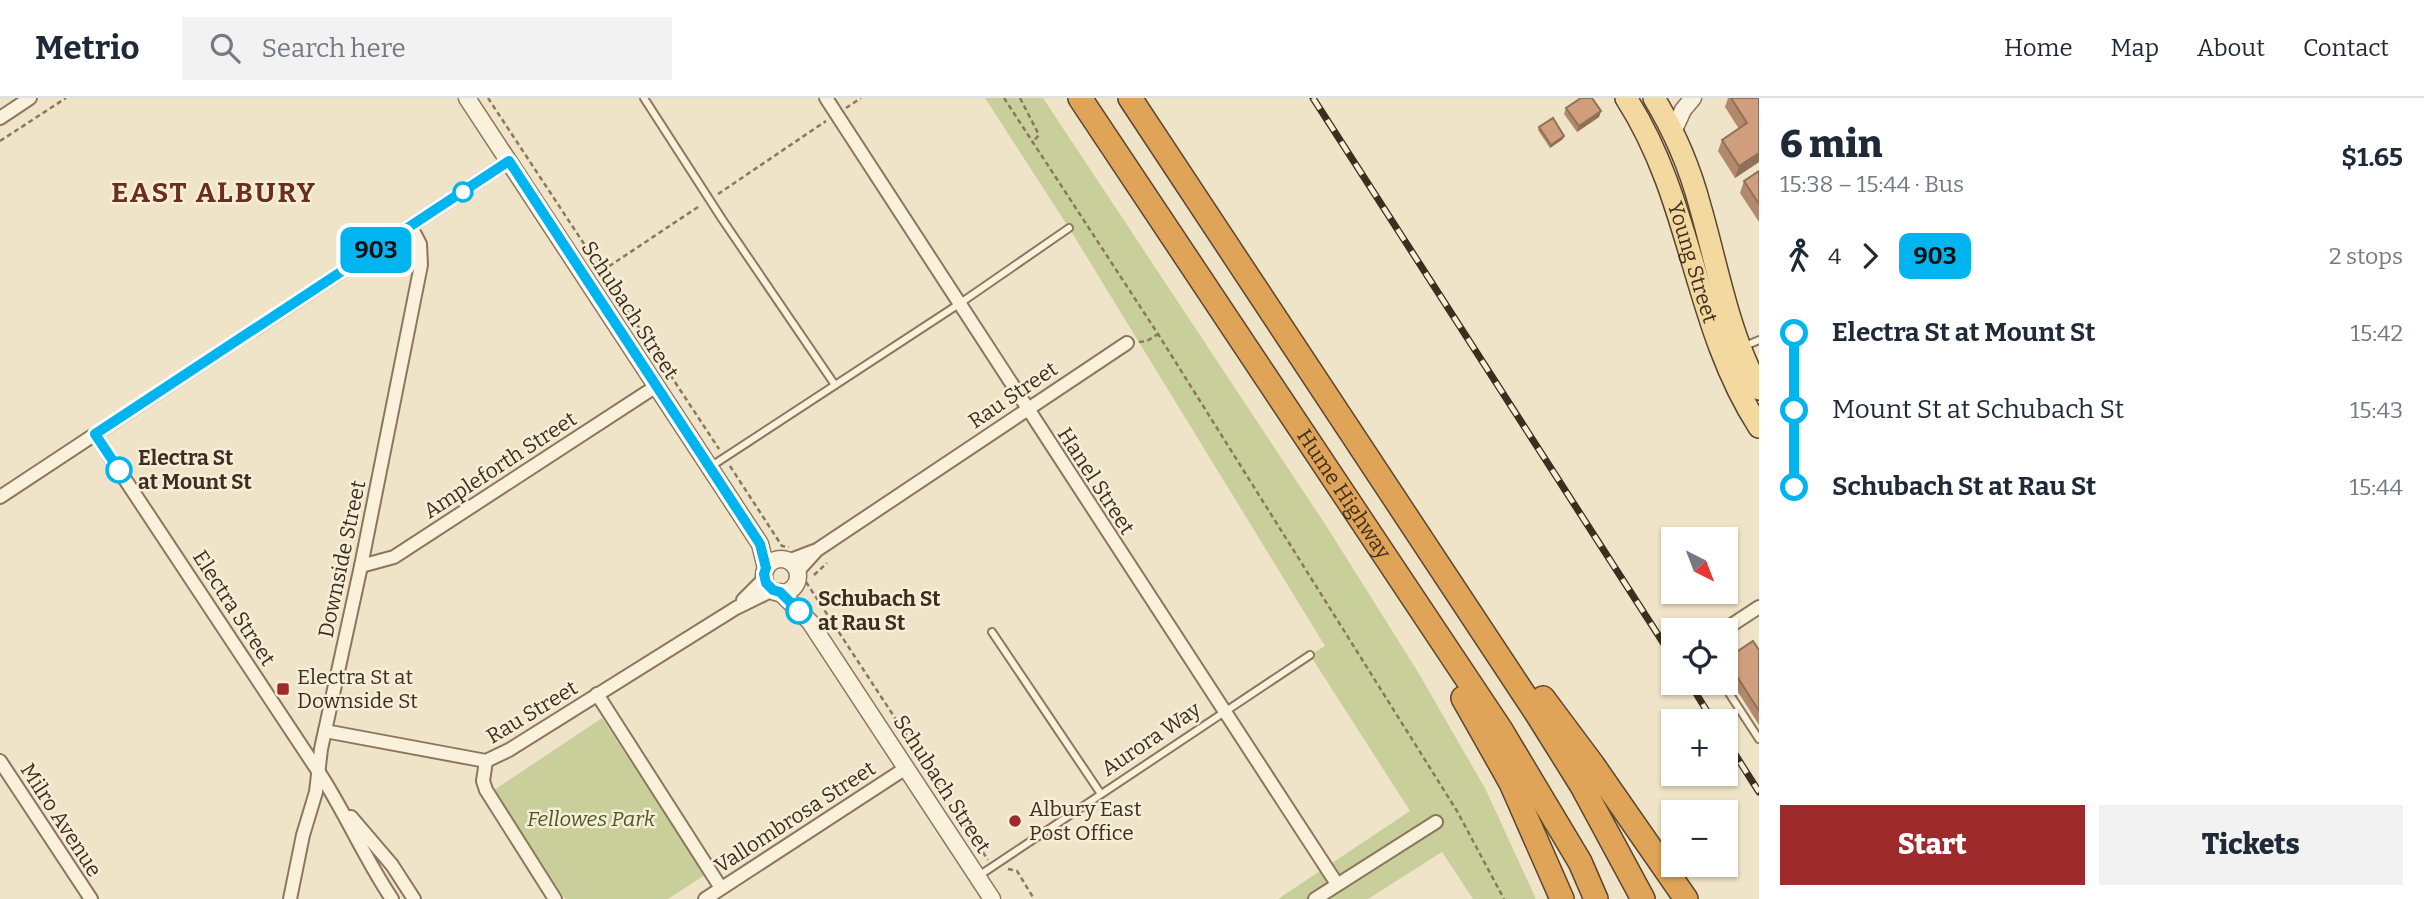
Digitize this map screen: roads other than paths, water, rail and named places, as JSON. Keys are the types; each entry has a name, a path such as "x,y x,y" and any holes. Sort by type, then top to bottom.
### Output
{"highway":[{"name":"Hume Highway","path":"1080,98 1501,730 1580,862 1596,899"},
{"name":"Hume Highway","path":"1130,98 1582,786 1643,899"},
{"path":"1394,500 1593,765 1686,899"},
{"path":"1396,571 1511,783 1562,899"}],"main road":[{"name":"Young Street","path":"1626,98 1646,131 1664,170 1679,211 1718,346 1736,387 1759,427"},
{"name":"Young Street","path":"1655,99 1673,132 1700,204 1733,331 1750,344 1759,389"},
{"path":"1646,131 1655,99"}],"street":[{"path":"0,118 30,98"},
{"name":"Schubach Street","path":"467,98 708,468 782,572 810,622 992,899"},
{"name":"Hanel Street","path":"825,98 1337,884"},
{"path":"1673,132 1683,110 1693,98"},
{"path":"0,497 509,161"},
{"name":"Downside Street","path":"290,899 303,835 320,774 325,731 421,265 420,244 411,227"},
{"name":"Rau Street","path":"325,731 486,761 517,746 736,608 782,572 1127,343"},
{"name":"Ampleforth Street","path":"361,566 394,557 655,387"},
{"name":"Electra Street","path":"95,434 320,774 391,899"},
{"path":"1738,621 1759,607"},
{"path":"597,694 721,888"},
{"name":"Milro Avenue","path":"0,761 90,899"},
{"path":"486,761 483,781 486,790 555,899"},
{"name":"Vallombrosa Street","path":"705,899 906,768"},
{"name":"Electra Street","path":"339,804 392,865 414,899"},
{"path":"1315,899 1436,822"}],"lane":[{"path":"644,98 835,384"},
{"path":"708,468 959,304 1069,228"},
{"path":"992,632 1101,794"},
{"name":"Aurora Way","path":"977,877 1310,655"},
{"path":"1730,695 1759,739"}],"railway":[{"path":"1313,98 1661,639"},
{"path":"1697,695 1706,709"},
{"path":"1738,759 1759,792"}],"place":[{"name":"Electra St at Mount St","path":"119,470"},
{"name":"Schubach St at Rau St","path":"799,611"},
{"name":"Electra St at Downside St","path":"283,689"},
{"name":"Albury East Post Office","path":"1015,821"}],"district":[{"name":"EAST ALBURY","path":"214,192"}],"park label":[{"name":"Fellowes Park","path":"591,819"}]}
